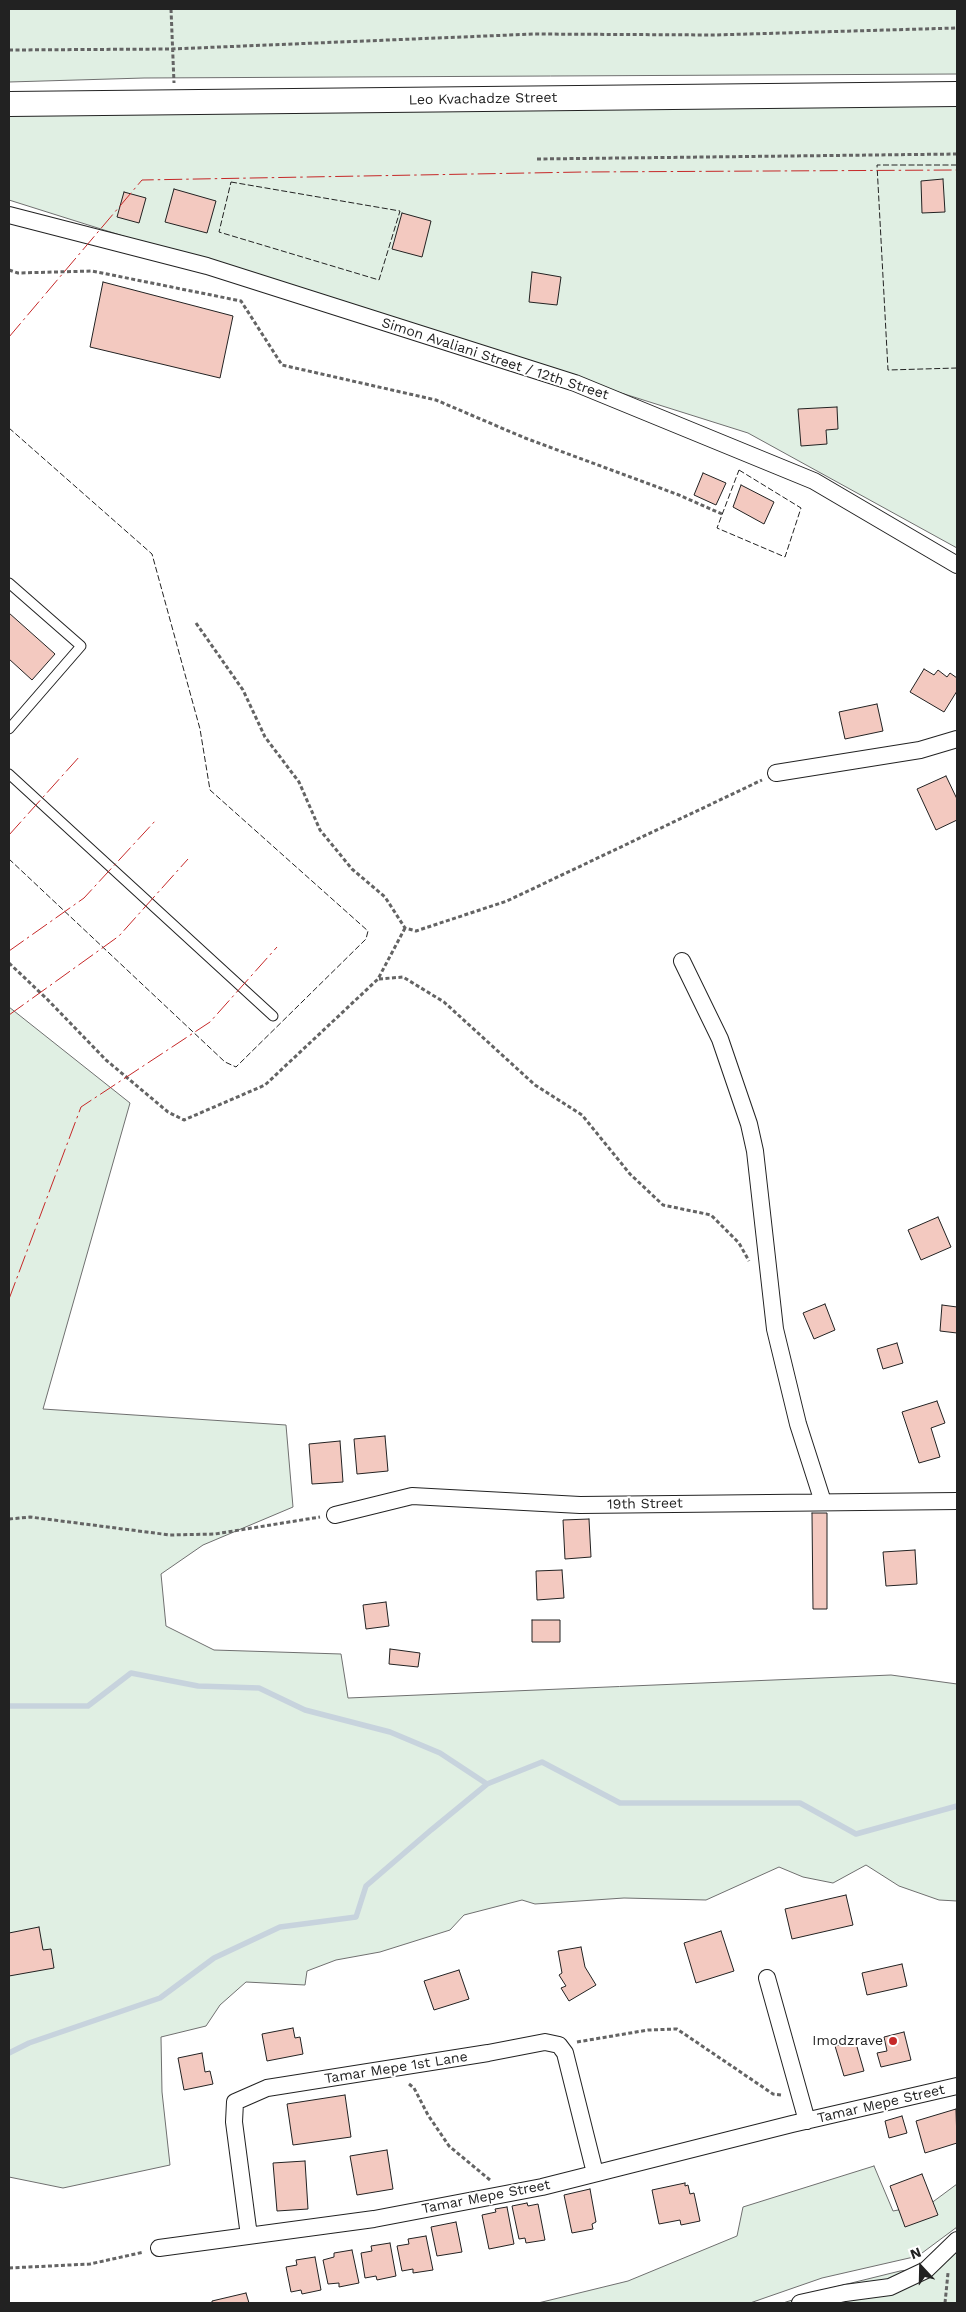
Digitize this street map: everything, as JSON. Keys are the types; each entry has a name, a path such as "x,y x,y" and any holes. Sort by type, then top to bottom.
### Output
{"main road":[{"name":"Leo Kvachadze Street","path":"9,104 957,94"}],"street":[{"name":"Simon Avaliani Street / 12th Street","path":"9,215 207,266 575,383 814,481 957,566"},
{"path":"776,773 920,750 957,739"},
{"path":"682,961 720,1039 750,1124 756,1151 775,1329 798,1424 823,1502"},
{"name":"19th Street","path":"335,1515 412,1496 580,1505 957,1501"},
{"path":"768,1978 807,2120"},
{"name":"Tamar Mepe 1st Lane","path":"249,2236 234,2122 235,2102 266,2088 545,2042 559,2045"},
{"path":"559,2045 565,2053 595,2173"},
{"name":"Tamar Mepe Street","path":"159,2248 374,2219 506,2193 595,2173 807,2120 957,2086"},
{"path":"800,2303 845,2292 890,2287 926,2270 957,2240"}],"lane":[{"path":"9,583 81,646 9,730"},
{"path":"9,774 273,1016"}],"path":[{"path":"171,9 171,50 176,103"},
{"path":"9,50 171,50 534,34 714,35 957,28"},
{"path":"537,159 957,154"},
{"path":"9,270 18,273 92,271 241,301 282,365 436,400 525,438 679,495 722,514"},
{"path":"196,623 243,690 265,737 299,782 320,830 352,869 385,897 405,928 416,931 507,901 776,773"},
{"path":"9,963 106,1060 168,1112 184,1120 265,1085 378,979 405,928"},
{"path":"378,979 403,977 444,1002 535,1085 582,1115 630,1174 663,1205 711,1215 739,1243 753,1268"},
{"path":"9,1519 30,1517 170,1535 215,1534 335,1515"},
{"path":"559,2045 648,2030 677,2029 773,2094 799,2093"},
{"path":"388,2069 414,2088 428,2115 449,2146 506,2193"},
{"path":"9,2268 90,2264 159,2248"}],"green space":[{"path":"9,9 957,9 957,74 144,78 9,82"},
{"path":"957,102 957,548 748,433 9,200 9,115"},
{"path":"9,1007 130,1103 43,1409 286,1425 293,1507 203,1545 161,1574 166,1626 214,1650 341,1654 348,1698 891,1675 957,1684 957,1901 939,1900 899,1886 866,1865 833,1883 803,1877 779,1867 706,1900 624,1898 535,1904 522,1900 464,1915 450,1930 380,1952 336,1960 307,1971 305,1985 246,1982 220,2005 206,2026 161,2037 162,2092 170,2165 63,2188 9,2177"},
{"path":"874,2166 893,2211 930,2204 957,2184 957,2227 918,2256 822,2278 750,2303 538,2303 628,2281 737,2236 743,2207"},
{"path":"957,2235 957,2303 783,2303 823,2290 900,2271 924,2268"}],"building":[{"path":"943,179 945,212 922,213 921,181"},
{"path":"174,189 216,201 207,233 165,222"},
{"path":"124,192 146,198 139,223 117,217"},
{"path":"402,213 431,221 422,257 392,249"},
{"path":"532,272 561,277 557,305 529,302"},
{"path":"103,282 233,316 220,378 90,347"},
{"path":"837,407 838,429 826,430 827,444 801,446 798,409"},
{"path":"703,473 726,483 716,505 694,495"},
{"path":"741,485 774,502 764,524 733,507"},
{"path":"9,613 55,654 32,680 9,659"},
{"path":"924,669 934,675 938,670 947,677 950,673 957,678 957,691 944,712 910,692"},
{"path":"877,704 883,731 845,739 839,712"},
{"path":"946,776 957,799 957,820 936,830 917,789"},
{"path":"938,1217 951,1247 921,1260 908,1230"},
{"path":"825,1304 835,1330 814,1339 803,1313"},
{"path":"942,1305 957,1307 957,1333 940,1331"},
{"path":"897,1343 903,1363 883,1369 877,1349"},
{"path":"937,1401 945,1423 931,1428 940,1457 919,1463 902,1412"},
{"path":"385,1436 388,1471 357,1474 354,1439"},
{"path":"340,1441 343,1482 312,1484 309,1444"},
{"path":"812,1513 827,1513 827,1609 813,1609"},
{"path":"589,1519 591,1557 565,1559 563,1520"},
{"path":"915,1550 917,1584 886,1586 883,1552"},
{"path":"562,1570 564,1598 537,1600 536,1571"},
{"path":"386,1602 389,1626 366,1629 363,1605"},
{"path":"532,1620 560,1620 560,1642 532,1642"},
{"path":"390,1649 420,1653 418,1667 389,1664"},
{"path":"846,1895 853,1925 792,1939 785,1909"},
{"path":"39,1927 43,1950 51,1949 54,1968 9,1976 9,1933"},
{"path":"721,1931 734,1971 696,1983 684,1943"},
{"path":"581,1947 585,1967 596,1985 569,2001 561,1988 566,1986 559,1975 562,1973 558,1951"},
{"path":"902,1964 907,1986 867,1995 862,1973"},
{"path":"459,1970 469,1999 434,2010 424,1981"},
{"path":"293,2028 295,2038 300,2037 303,2054 267,2061 262,2034"},
{"path":"904,2032 911,2060 881,2067 877,2053 887,2051 884,2037"},
{"path":"855,2040 864,2071 844,2076 835,2046"},
{"path":"202,2053 205,2072 210,2071 213,2084 184,2090 178,2058"},
{"path":"345,2095 351,2137 293,2145 287,2104"},
{"path":"956,2109 957,2143 925,2153 916,2121"},
{"path":"902,2116 907,2133 889,2138 885,2121"},
{"path":"387,2150 393,2189 357,2195 350,2156"},
{"path":"305,2161 308,2209 277,2211 273,2163"},
{"path":"922,2174 938,2215 905,2227 890,2186"},
{"path":"685,2183 685,2186 688,2185 690,2194 694,2193 700,2221 681,2225 680,2220 659,2224 652,2190"},
{"path":"590,2189 596,2222 592,2224 593,2229 572,2233 564,2195"},
{"path":"527,2203 528,2206 538,2204 545,2240 526,2243 525,2238 519,2239 512,2206"},
{"path":"507,2207 514,2244 489,2249 482,2215 496,2212 495,2209"},
{"path":"456,2222 462,2252 437,2256 431,2227"},
{"path":"426,2236 433,2270 413,2273 413,2269 402,2271 397,2246 409,2244 408,2239"},
{"path":"390,2243 396,2276 377,2280 376,2276 365,2278 361,2253 372,2251 371,2246"},
{"path":"352,2250 359,2283 339,2287 339,2283 328,2284 323,2260 334,2257 334,2253"},
{"path":"315,2257 321,2290 302,2294 301,2290 291,2292 286,2267 297,2265 296,2260"},
{"path":"246,2293 249,2303 212,2303 212,2301"}],"waterway":[{"path":"9,1706 88,1706 131,1673 198,1686 259,1688 305,1710 390,1732 440,1753 487,1784"},
{"path":"9,2053 29,2043 160,1998 214,1958 280,1927 356,1917 366,1886 431,1830 487,1784 542,1762 620,1803 800,1803 856,1834 957,1806"}],"fence":[{"path":"957,165 877,165 888,370 957,368"},
{"path":"231,182 400,211 379,280 219,232 231,182"},
{"path":"9,428 152,554 200,729 210,790 368,931 366,939 236,1067 225,1062 9,859"},
{"path":"739,470 801,508 785,557 717,528 739,470"}],"power":[{"path":"9,337 142,180 583,172 957,170"},
{"path":"9,835 80,756"},
{"path":"9,951 84,898 156,820"},
{"path":"9,1015 119,936 188,859"},
{"path":"9,1299 81,1107 210,1022 277,947"}],"place":[{"name":"Imodzrave","path":"893,2041"}]}
